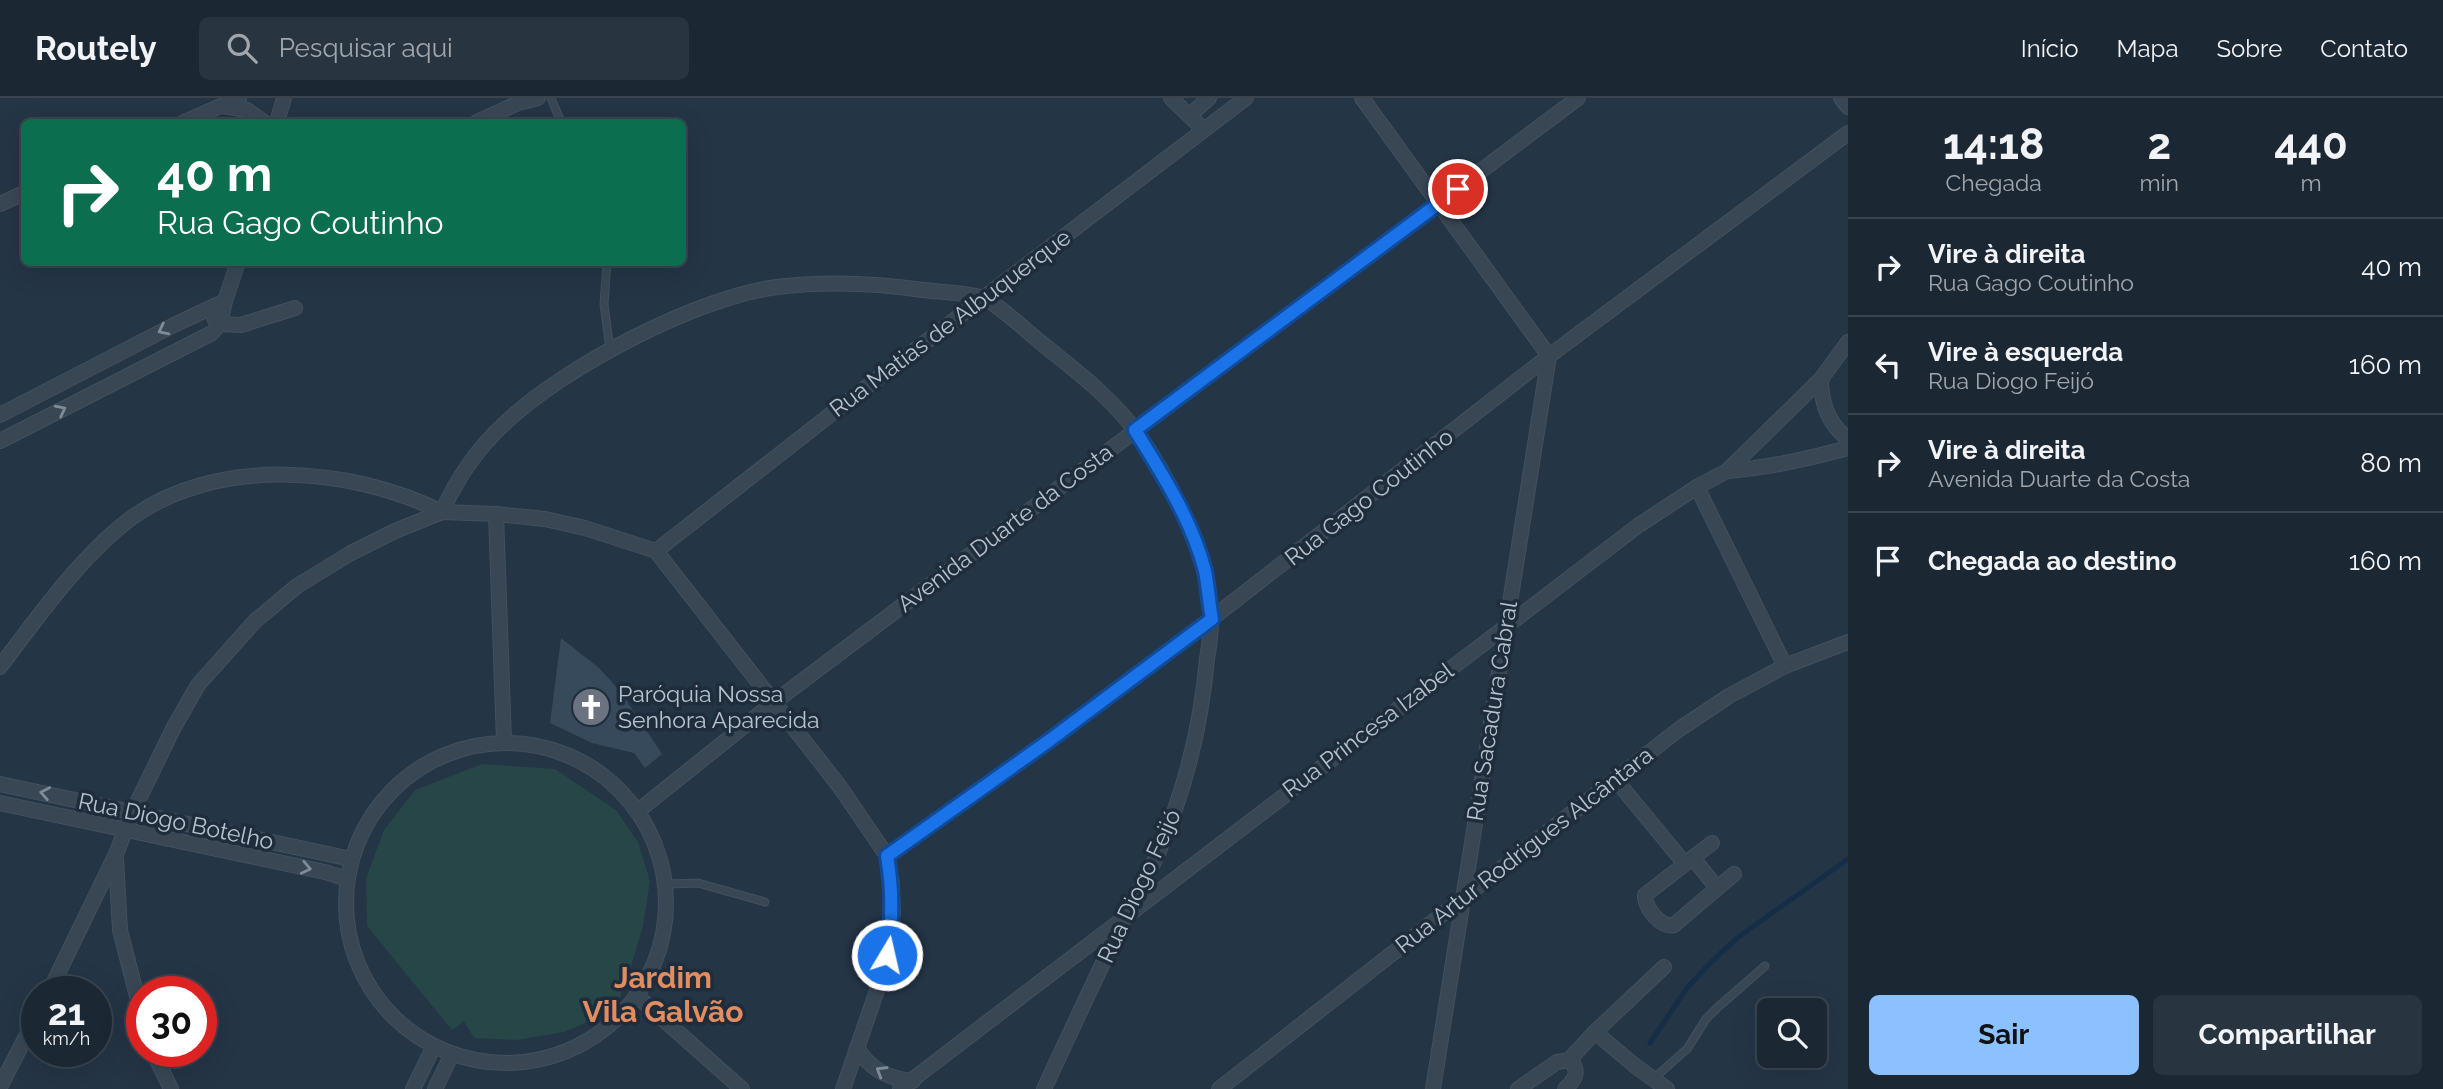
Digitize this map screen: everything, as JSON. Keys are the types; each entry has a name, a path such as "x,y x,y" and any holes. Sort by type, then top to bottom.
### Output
{"street":[{"path":"191,119 239,98"},
{"path":"278,119 284,98"},
{"path":"483,119 518,103 538,98"},
{"path":"1171,98 1203,129"},
{"path":"1190,115 1209,98"},
{"name":"Rua Matias de Albuquerque","path":"656,551 1245,98"},
{"path":"1362,98 1549,356"},
{"name":"Avenida Duarte da Costa","path":"638,811 773,703 1578,98"},
{"path":"1841,98 1848,107"},
{"path":"222,106 239,107 260,119"},
{"name":"Rua Gago Coutinho","path":"887,856 1050,740 1212,619 1549,356 1848,133"},
{"path":"0,204 21,194"},
{"path":"0,441 212,333 220,324 237,266"},
{"path":"442,512 467,465 504,423 543,392 610,351 664,324 722,301 774,288 830,283 873,283 985,298"},
{"name":"Rua Diogo Feijó","path":"985,298 1102,394 1135,430 1168,485 1191,531 1205,570 1212,619 1205,687 1180,793 1157,854 1044,1089"},
{"path":"0,415 225,301"},
{"path":"206,310 220,324 241,325 295,308"},
{"name":"Rua Princesa Izabel","path":"857,1048 879,1072 906,1085 1639,525 1727,471 1821,379 1848,342"},
{"name":"Rua Sacadura Cabral","path":"1433,1089 1549,356"},
{"path":"1821,379 1824,407 1832,423 1848,439"},
{"path":"1727,471 1759,469 1848,448"},
{"path":"0,667 94,551 127,522 157,503 190,489 228,479 265,475 334,477 390,489 442,512"},
{"path":"1697,487 1785,666"},
{"path":"57,976 116,854 133,811 198,684 255,621 297,586 351,553 395,530 442,512 545,519 628,540 656,551 840,788 887,856 893,913 884,970 843,1089"},
{"path":"496,514 504,742"},
{"name":"Rua Artur Rodrigues Alcântara","path":"1219,1089 1688,723 1729,696 1785,666 1848,642"},
{"path":"504,742 555,750 601,773 638,811 659,855 667,884 667,904 659,953 637,996 609,1027 574,1049 534,1061 493,1063 452,1054 434,1046 401,1024 374,993 356,958 346,919 347,879 351,859 373,813 408,775 453,751 504,742"},
{"path":"1615,779 1717,888"},
{"name":"Rua Diogo Botelho","path":"0,784 351,859"},
{"name":"Rua Diogo Botelho","path":"0,803 347,879"},
{"path":"1712,843 1645,895 1646,904 1663,924 1669,927 1675,925 1734,874"},
{"path":"116,854 120,930 132,976"},
{"path":"1518,1089 1557,1062 1569,1060 1664,967"},
{"path":"637,996 742,1089"},
{"path":"1595,1032 1667,1089"},
{"path":"0,1087 21,1046"},
{"path":"413,1089 434,1046"},
{"path":"435,1089 452,1054"},
{"path":"1565,1089 1577,1072 1569,1060"},
{"path":"1436,1066 1447,1089"},
{"path":"160,1067 170,1089"}],"lane":[{"path":"551,98 560,119"},
{"path":"607,266 604,304 610,351"},
{"path":"667,884 698,883 765,902"},
{"path":"1652,1079 1687,1049 1706,1019 1718,1007 1765,966"}],"green space":[{"path":"482,764 555,769 616,810 638,842 650,881 643,926 615,1010 564,1032 517,1040 474,1038 464,1021 452,1030 367,926 366,878 384,830 415,790"}],"building":[{"name":"Paróquia Nossa Senhora Aparecida","path":"561,638 599,668 620,691 662,754 645,768 634,753 592,743 550,723"}],"waterway":[{"path":"1650,1043 1687,988 1712,961 1737,938 1848,859"}],"place":[{"name":"Paróquia Nossa Senhora Aparecida","path":"591,707"}],"district":[{"name":"Jardim Vila Galvão","path":"663,995"}],"route":[{"path":"887,955 893,913 887,856 1050,740 1212,619 1205,570 1191,531 1168,485 1135,430 1458,189"}]}
